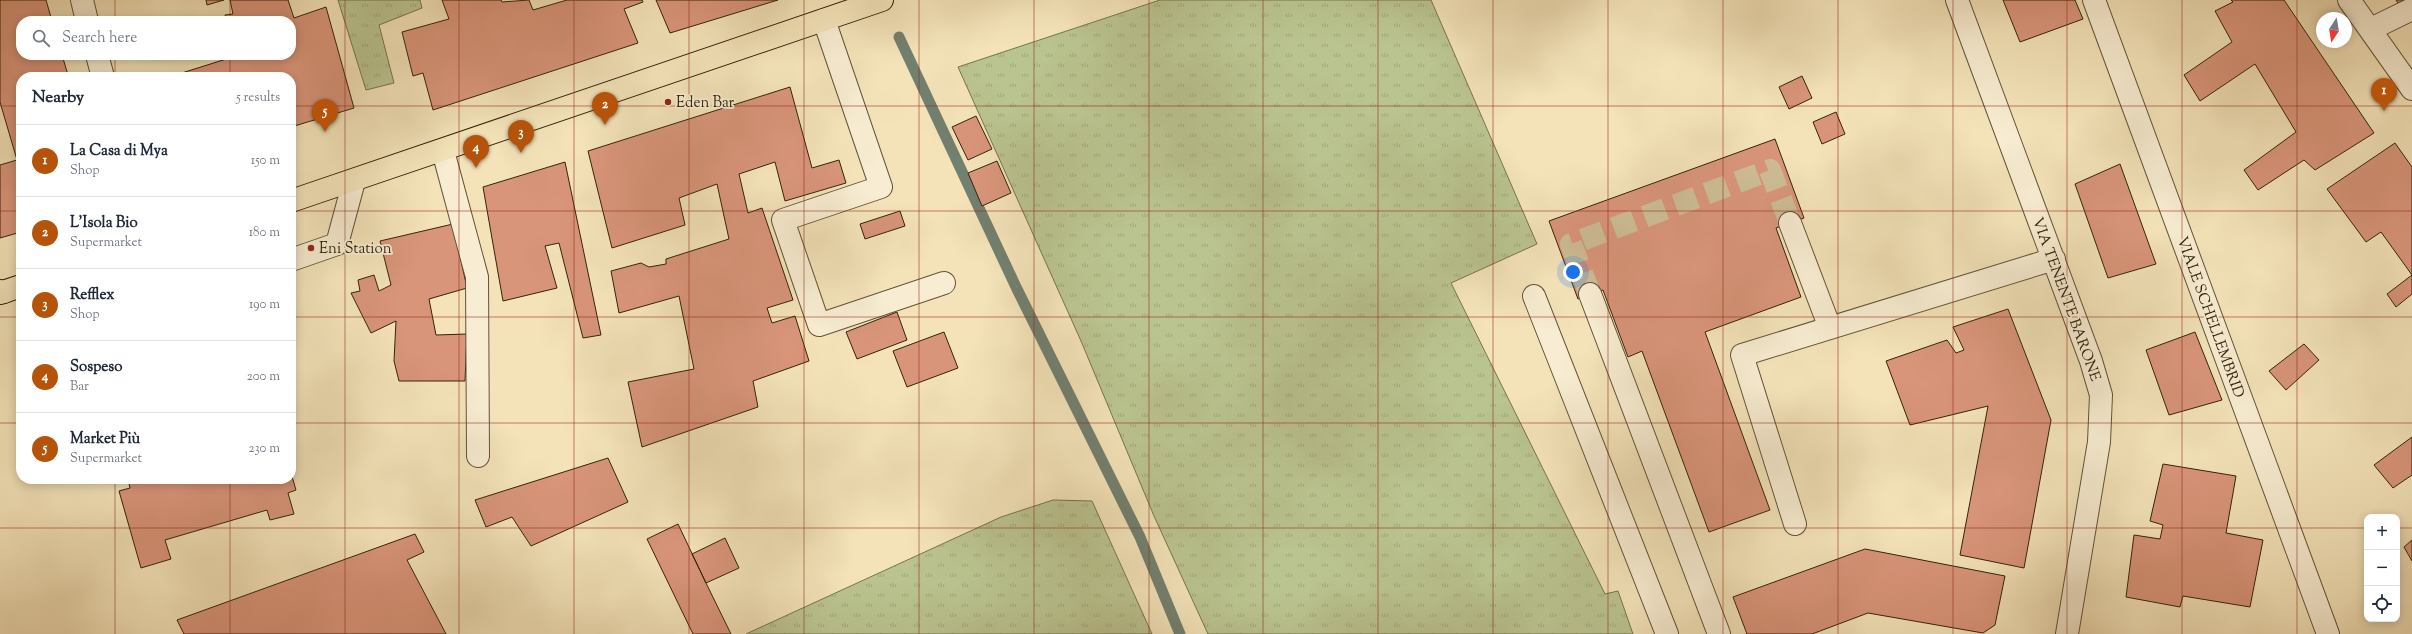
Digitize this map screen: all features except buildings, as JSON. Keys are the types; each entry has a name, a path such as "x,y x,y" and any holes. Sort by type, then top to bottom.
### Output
{"main road":[{"path":"296,199 443,151 882,0"}],"street":[{"path":"82,0 86,16"},
{"name":"VIA TENENTE BARONE","path":"1957,0 2054,259 2091,361 2101,395 2099,442 2073,633"},
{"name":"VIALE SCHELLEMBRID","path":"2094,0 2328,634"},
{"path":"2349,0 2371,29 2412,89"},
{"path":"2371,29 2412,9"},
{"path":"824,20 881,187 783,220 819,325 944,283"},
{"path":"98,60 102,72"},
{"path":"443,151 477,277 478,456"},
{"path":"296,258 337,244 354,181"},
{"path":"1790,223 1830,328"},
{"path":"1795,524 1742,355 2054,259"},
{"path":"1590,294 1719,634"},
{"path":"1534,296 1667,634"}],"green space":[{"path":"338,0 420,0 422,8 379,25 394,83 366,90"},
{"path":"1160,0 1431,0 1537,244 1451,283 1605,594 1618,591 1633,634 1208,634 1154,516 1081,341 958,67"},
{"path":"1053,500 1092,501 1152,634 746,634 1001,517"}],"waterway":[{"path":"899,37 1016,287 1140,537 1180,634"}],"tunnel":[{"path":"1590,294 1571,244 1770,170 1790,223"}],"place":[{"name":"Eden Bar","path":"668,102"},
{"name":"La Casa di Mya","path":"2384,111"},
{"name":"L'Isola Bio","path":"605,125"},
{"name":"Market Più","path":"325,132"},
{"name":"Refflex","path":"521,153"},
{"name":"Sospeso","path":"476,168"},
{"name":"Eni Station","path":"311,248"}]}
